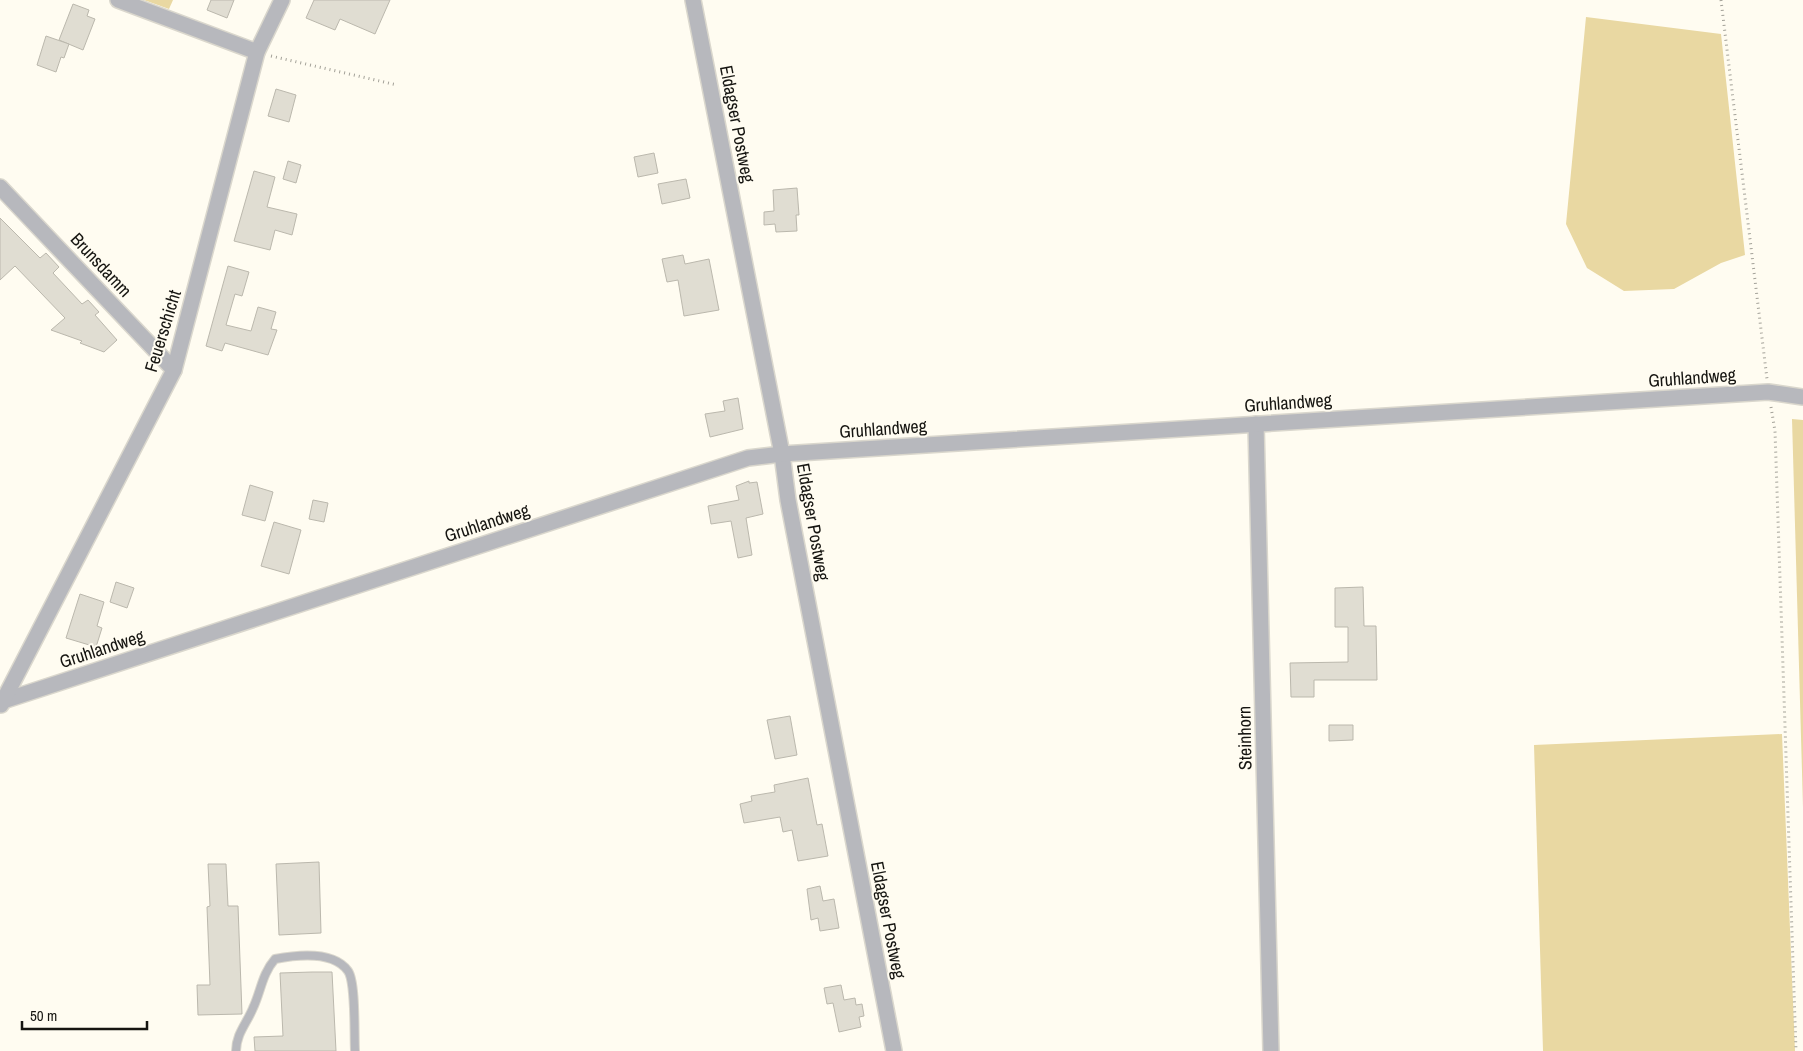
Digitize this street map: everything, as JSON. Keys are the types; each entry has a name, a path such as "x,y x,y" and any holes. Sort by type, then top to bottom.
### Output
{"street":[{"path":"118,0 257,52"},
{"name":"Feuerschicht","path":"2,704 174,370 257,52 282,0"},
{"name":"Eldagser Postweg","path":"693,0 782,454 788,500 894,1051"},
{"name":"Brunsdamm","path":"0,186 174,370"},
{"name":"Gruhlandweg","path":"2,704 748,458 782,454 1768,392 1803,397"},
{"name":"Steinhorn","path":"1256,424 1271,1051"}],"lane":[{"path":"236,1051 239,1034 254,1006 268,967 275,959 292,956 324,957 340,962 348,971 352,983 355,1051"}],"path":[{"path":"1721,0 1768,392 1775,431 1796,1051"},
{"path":"257,52 397,85"}],"shaded area":[{"path":"144,0 173,0 169,9"},
{"path":"1586,17 1721,34 1745,255 1721,263 1674,289 1624,291 1587,268 1566,224"},
{"path":"1792,419 1803,420 1803,807"},
{"path":"1782,734 1795,1051 1543,1051 1534,745"}],"building":[{"path":"211,0 234,0 227,18 207,10"},
{"path":"314,0 390,0 375,34 340,19 335,30 306,18"},
{"path":"73,4 89,10 87,16 95,19 83,50 59,40"},
{"path":"46,36 69,44 64,58 61,57 56,72 37,65"},
{"path":"276,89 296,95 289,122 268,116"},
{"path":"654,153 658,173 638,177 634,157"},
{"path":"288,161 301,165 296,183 283,179"},
{"path":"254,171 275,177 267,207 297,214 292,235 275,230 270,250 234,241"},
{"path":"686,179 690,198 662,204 658,184"},
{"path":"797,188 799,215 796,215 797,231 776,232 775,224 764,225 764,212 774,211 773,190"},
{"path":"0,218 40,258 46,253 59,267 53,273 82,304 88,300 99,312 95,315 117,340 104,352 80,343 82,341 51,330 65,318 15,266 0,280"},
{"path":"683,255 685,264 709,259 719,310 684,316 678,280 667,282 662,259"},
{"path":"228,266 249,272 242,296 235,294 226,325 251,331 258,307 276,312 271,329 277,330 268,355 225,343 222,351 206,346"},
{"path":"738,398 743,429 710,437 705,414 725,411 723,401"},
{"path":"749,481 749,483 757,482 763,514 746,518 752,555 738,558 731,521 711,524 708,506 739,500 736,486"},
{"path":"250,485 273,492 265,521 242,515"},
{"path":"313,500 328,503 324,522 309,519"},
{"path":"274,522 301,530 289,574 261,566"},
{"path":"116,582 134,588 127,608 110,602"},
{"path":"1363,587 1364,626 1376,626 1377,680 1314,680 1314,697 1291,697 1290,663 1348,662 1348,627 1335,627 1335,588"},
{"path":"80,594 104,602 97,626 102,628 96,647 66,638"},
{"path":"790,716 797,755 775,759 767,720"},
{"path":"1329,725 1353,725 1353,740 1329,741"},
{"path":"808,778 817,825 822,824 828,856 798,861 792,830 783,832 780,817 744,823 740,804 752,801 751,796 775,792 774,785"},
{"path":"319,862 321,933 279,935 276,864"},
{"path":"208,864 226,864 228,906 238,906 242,1014 198,1015 197,985 210,985 207,907 210,906"},
{"path":"820,886 823,901 834,899 839,928 820,931 818,918 811,920 807,889"},
{"path":"332,972 336,1051 255,1051 254,1037 283,1036 280,973"},
{"path":"841,985 844,1000 855,998 856,1005 862,1004 864,1016 859,1017 861,1027 839,1032 833,1003 827,1004 824,988"}]}
